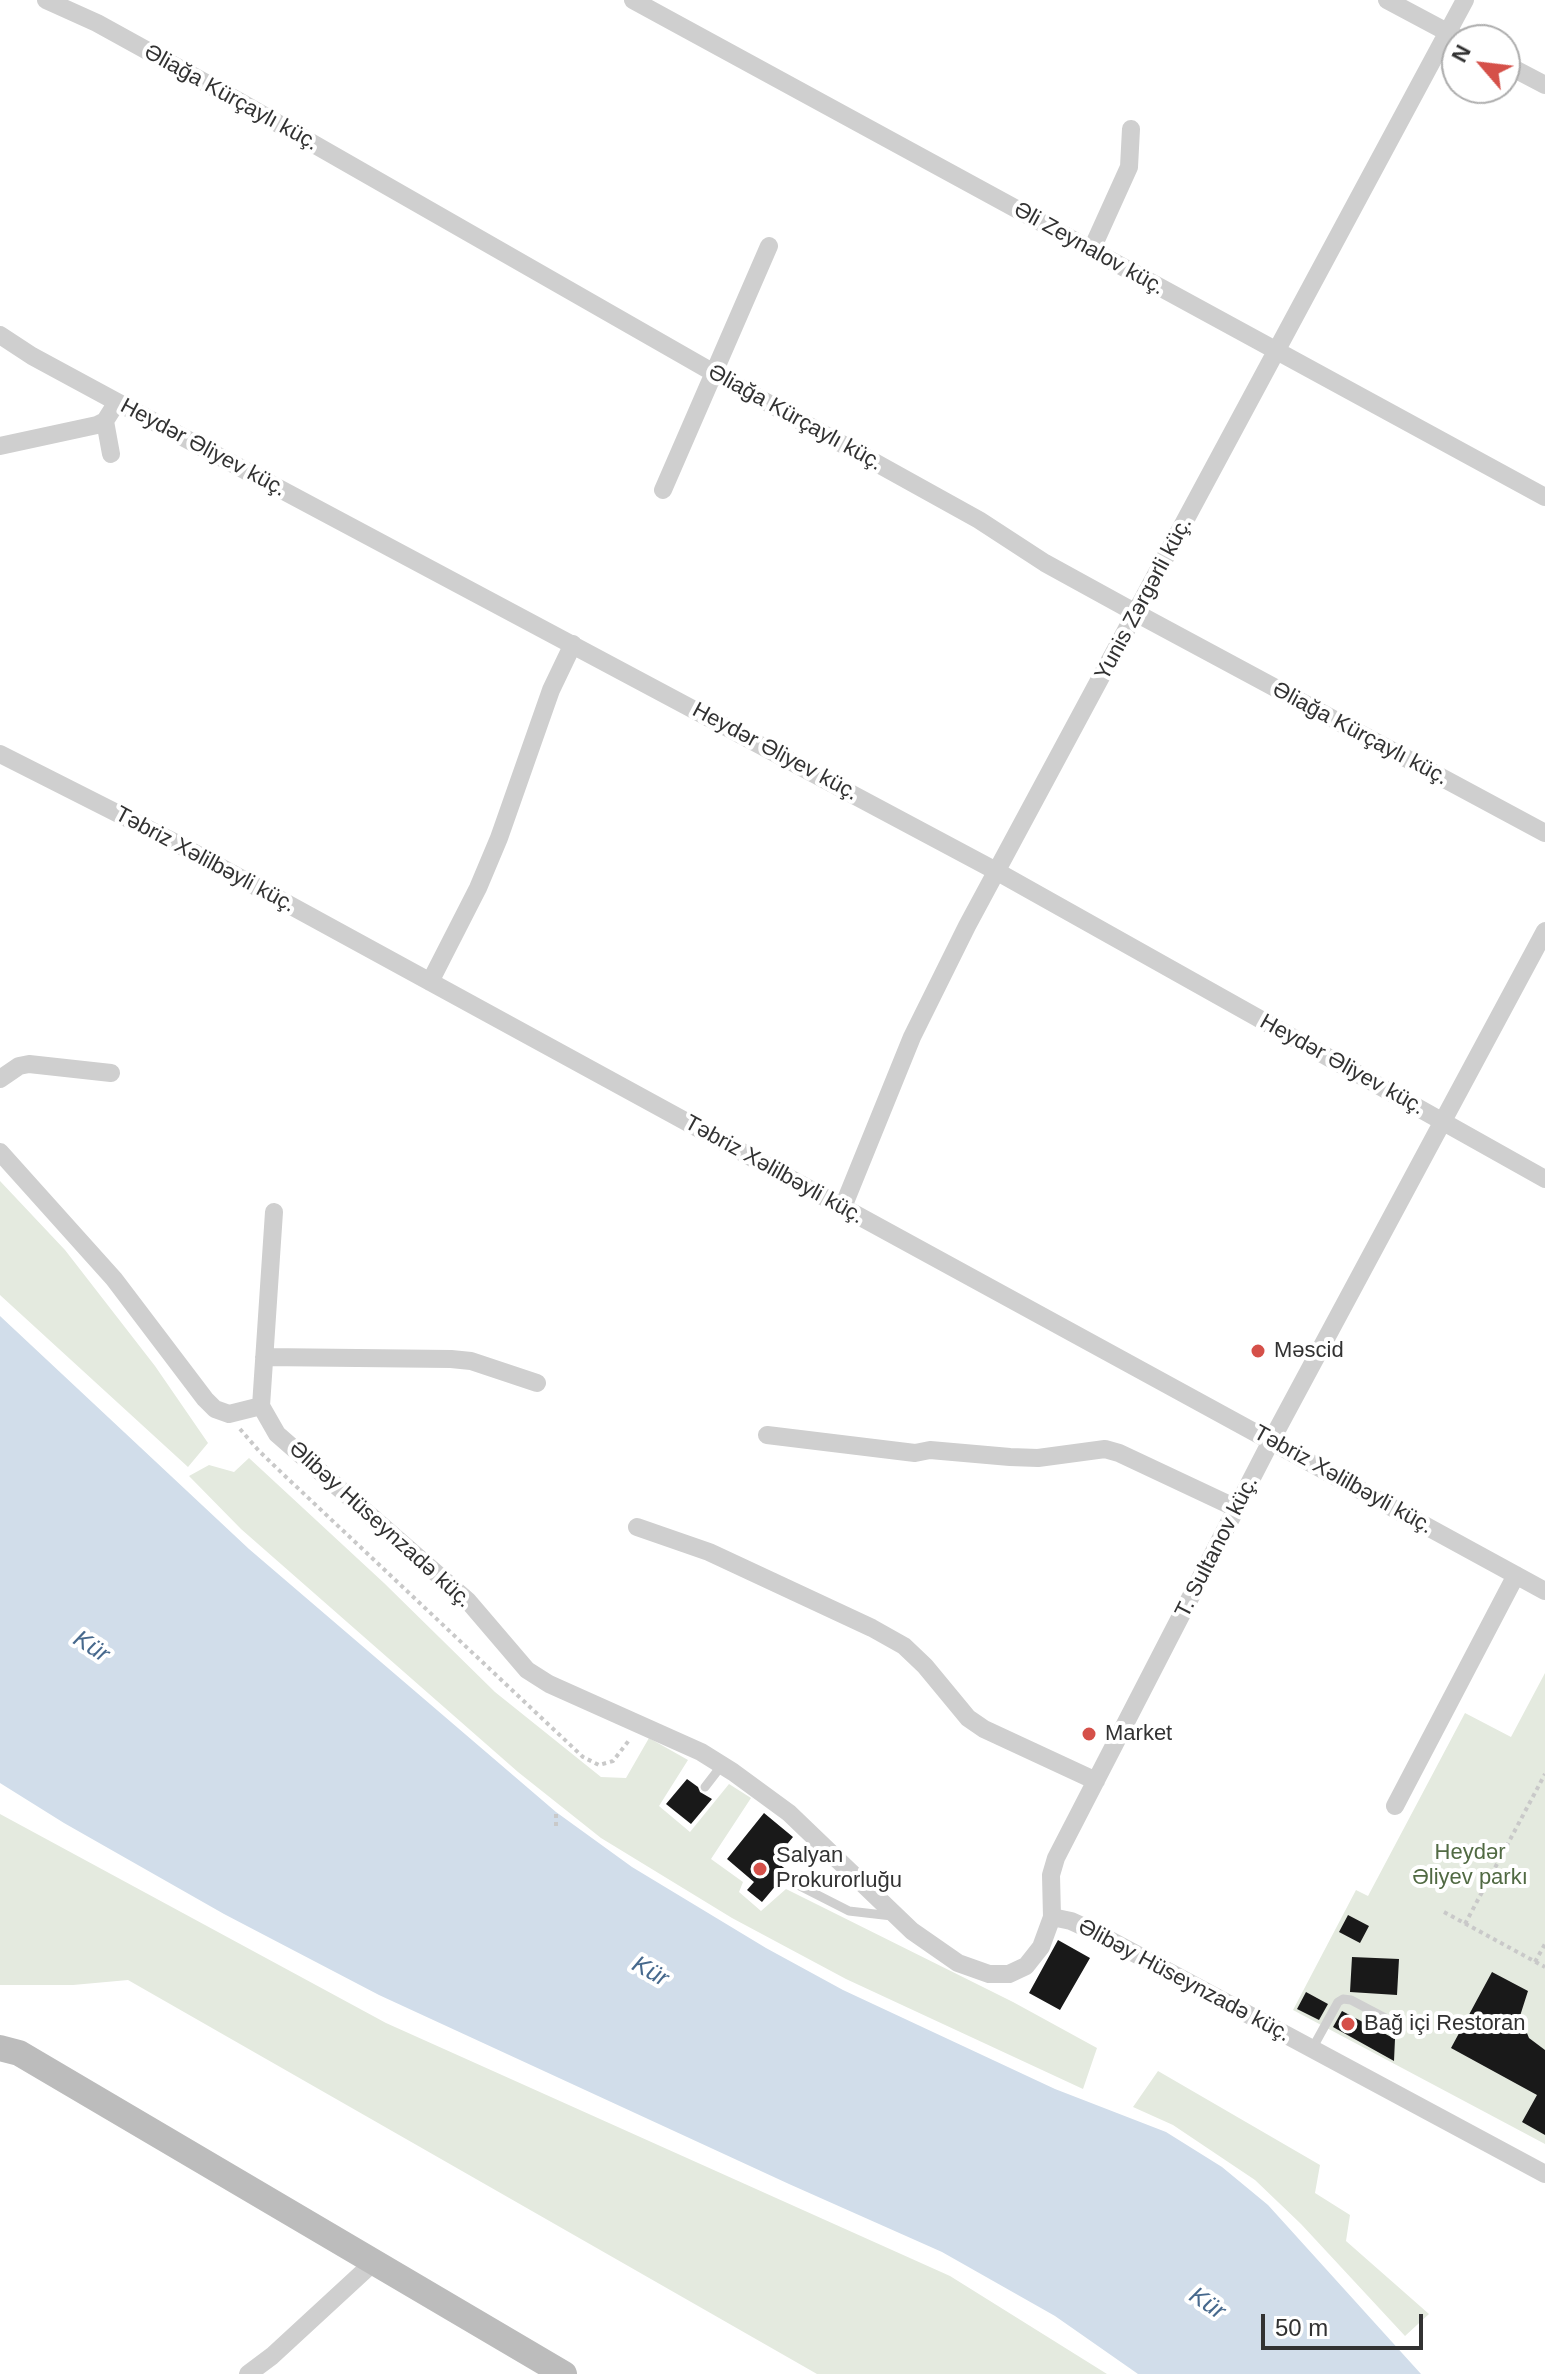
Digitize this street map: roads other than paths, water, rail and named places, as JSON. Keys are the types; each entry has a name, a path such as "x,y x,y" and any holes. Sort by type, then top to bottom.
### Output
{"street":[{"name":"Əliağa Kürçaylı küç.","path":"46,0 97,23 242,103 714,373 979,520 1045,563 1545,833"},
{"name":"Əli Zeynalov küç.","path":"633,0 1545,497"},
{"path":"1387,0 1441,29"},
{"name":"Yunis Zərgərli küç.","path":"1458,24 1465,0"},
{"name":"Yunis Zərgərli küç.","path":"843,1207 912,1037 996,871 1277,352 1441,61"},
{"path":"1521,72 1545,85"},
{"path":"1091,251 1129,167 1131,129"},
{"path":"663,490 769,246"},
{"name":"Heydər Əliyev küç.","path":"0,335 117,402 996,871 1545,1179"},
{"path":"0,446 97,425 105,421 117,402"},
{"path":"105,421 111,454"},
{"path":"430,982 478,888 499,838 551,690 573,644"},
{"name":"Təbriz Xəlilbəyli küç.","path":"0,754 178,844 1545,1591"},
{"name":"T. Sultanov küç.","path":"1052,1917 1051,1875 1056,1858 1271,1441 1545,931"},
{"path":"0,1079 19,1066 29,1064 111,1073"},
{"path":"0,1152 114,1279 205,1399 215,1409 229,1414 261,1406 274,1212"},
{"path":"264,1357 451,1359 471,1361 537,1383"},
{"name":"Əlibəy Hüseynzadə küç.","path":"261,1406 277,1434 450,1584 527,1670 549,1684 701,1752 722,1765 789,1813 895,1916 958,1963 989,1974 1009,1974 1026,1966 1034,1957 1052,1917 1071,1921 1545,2174"},
{"path":"767,1435 915,1453 930,1450 1010,1457 1038,1458 1105,1449 1236,1508"},
{"path":"637,1527 709,1552 872,1628 904,1646 925,1666 968,1718 984,1729 1096,1781"},
{"path":"1395,1806 1516,1575"},
{"path":"0,2048 19,2053 564,2374"},
{"path":"248,2374 272,2356 374,2262"}],"lane":[{"path":"705,1787 722,1765"},
{"path":"792,1882 849,1911 895,1916"},
{"path":"1312,2049 1338,2002 1343,1999 1351,2000 1391,2021"}],"water":[{"name":"Kür","path":"0,1316 249,1549 556,1812 632,1867 766,1948 843,1990 1055,2089 1166,2132 1222,2167 1268,2205 1421,2374 1138,2374 1055,2316 942,2252 379,1995 224,1914 0,1783"}],"place":[{"name":"Məscid","path":"1258,1351"},
{"name":"Market","path":"1089,1734"},
{"name":"Salyan Prokurorluğu","path":"760,1869"},
{"name":"Bağ içi Restoran","path":"1348,2024"}],"park label":[{"name":"Heydər Əliyev parkı","path":"1470,1866"}]}
